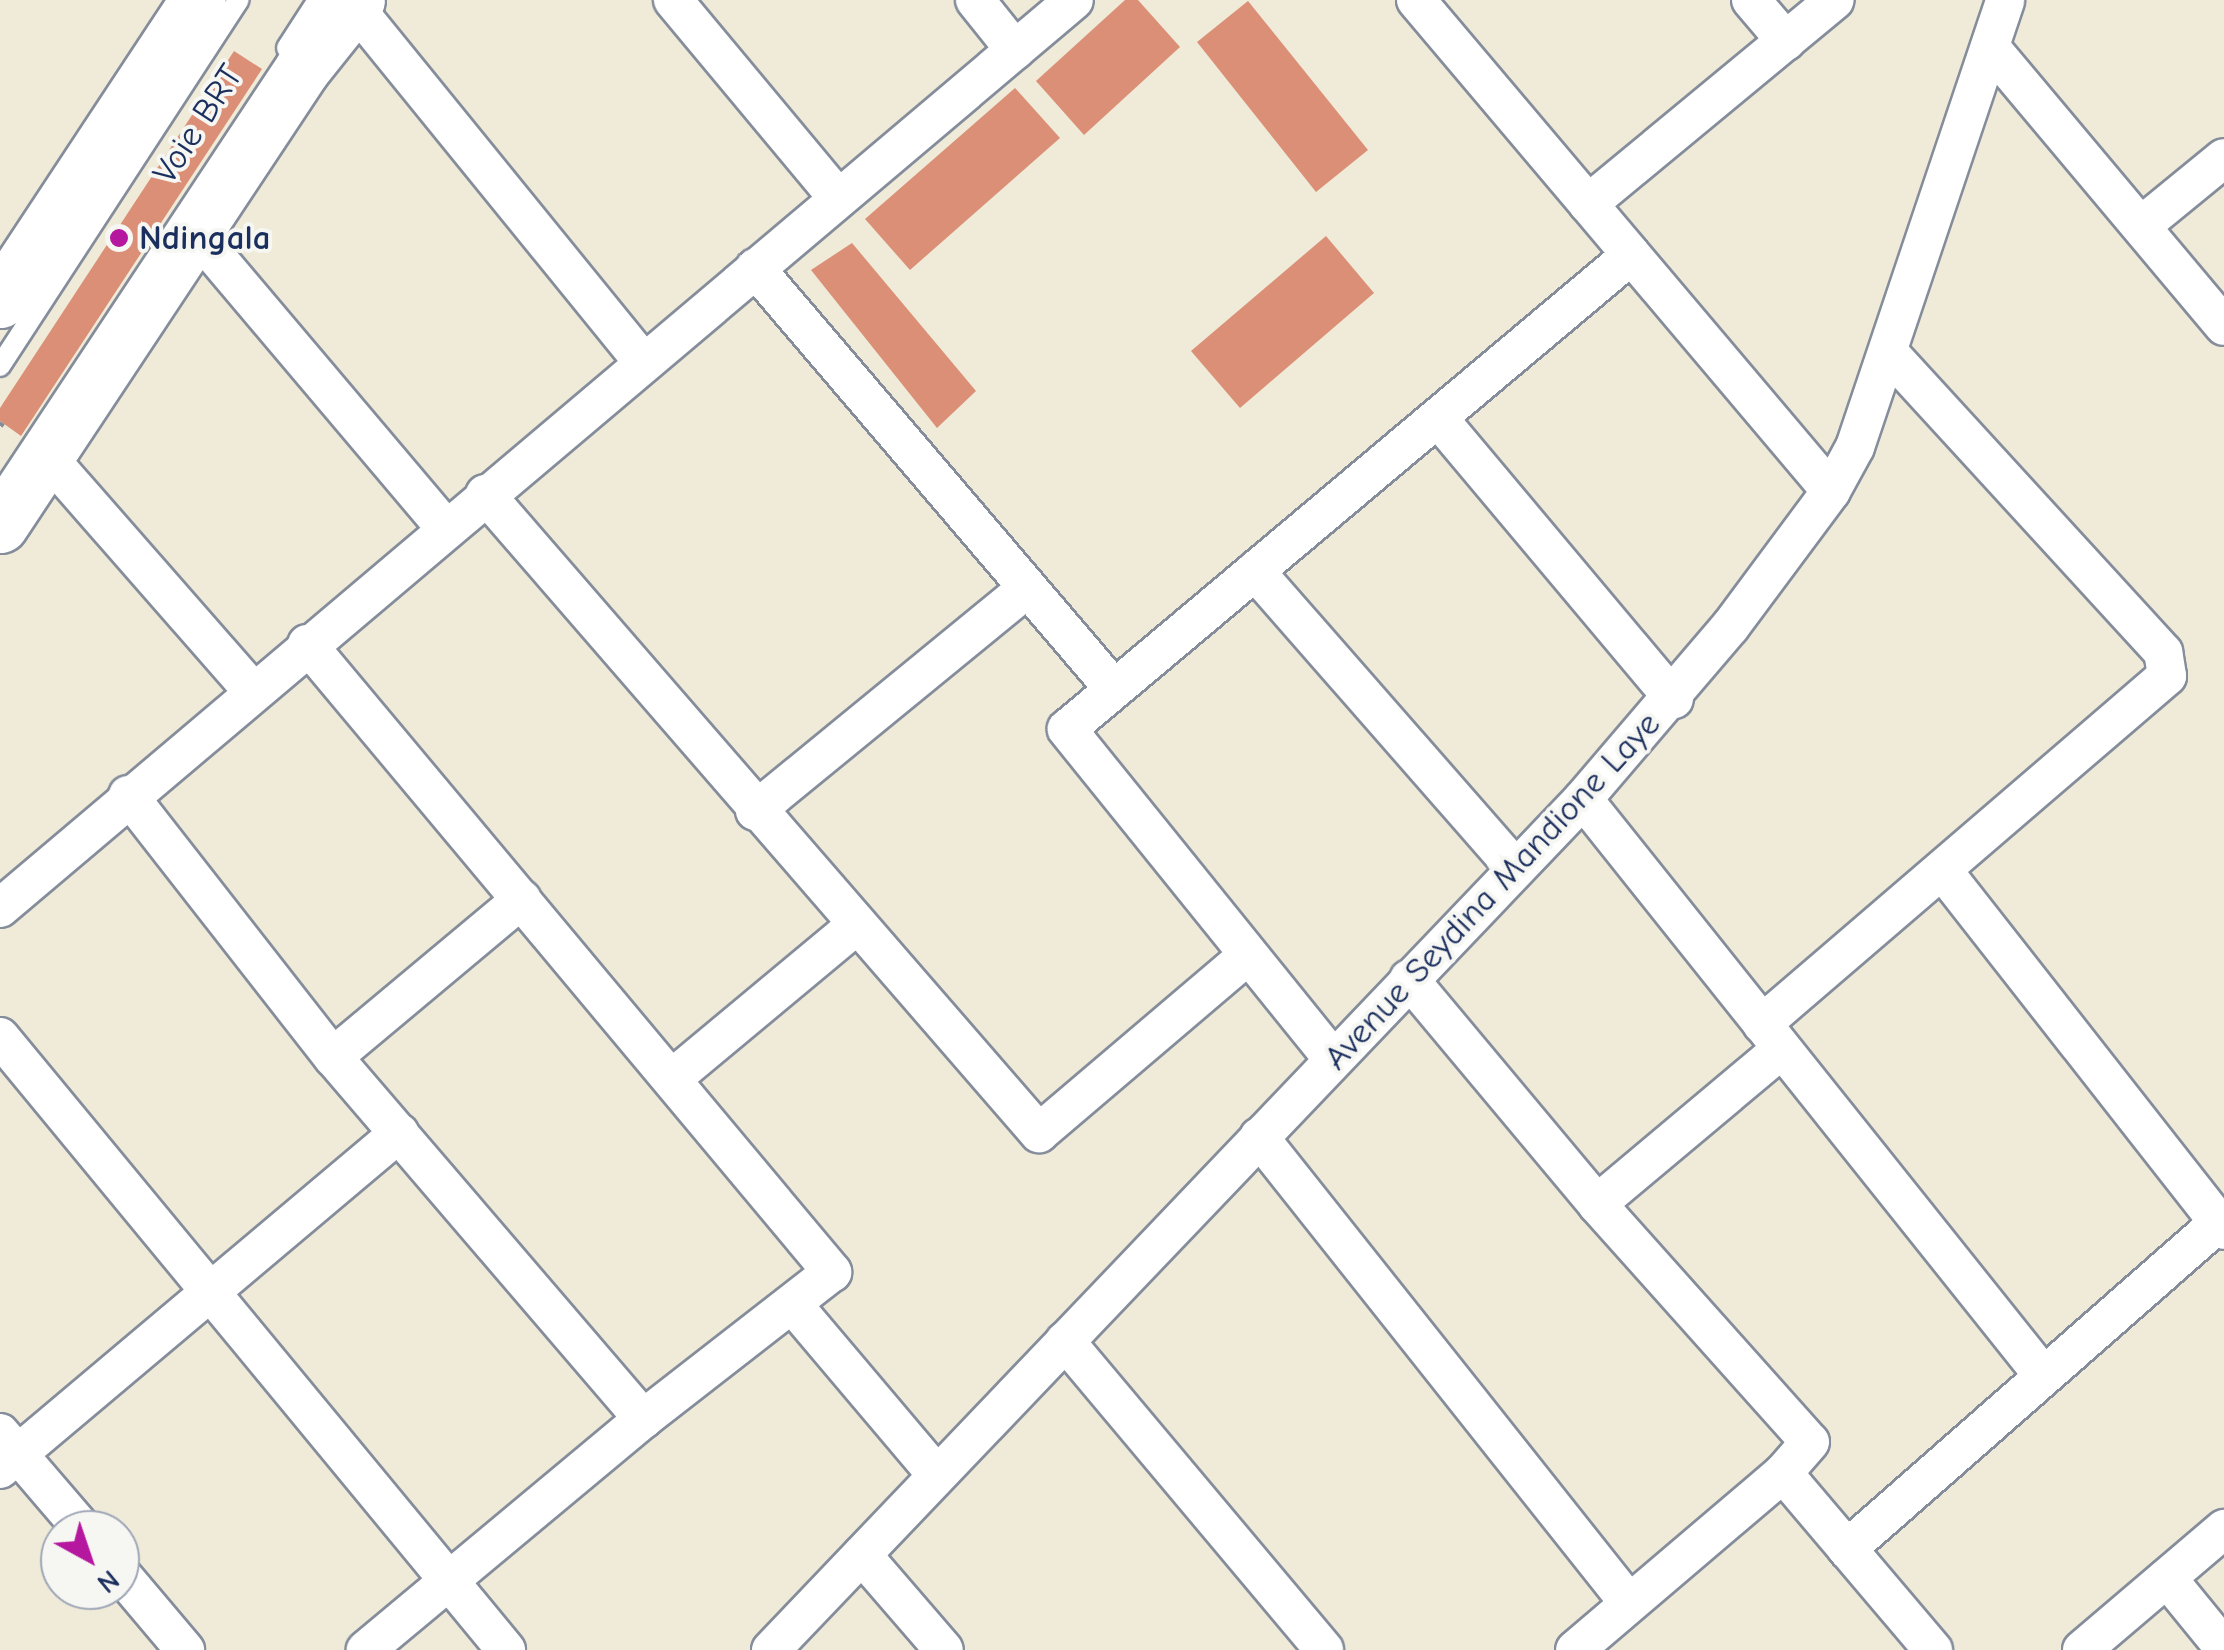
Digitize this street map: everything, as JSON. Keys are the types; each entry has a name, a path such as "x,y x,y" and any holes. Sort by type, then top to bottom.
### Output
{"main road":[{"path":"8,271 198,0"},
{"path":"0,525 196,233 342,2"}],"street":[{"path":"673,0 838,198"},
{"path":"974,0 1015,50"},
{"path":"0,908 306,644 1074,0"},
{"path":"1416,0 1831,491"},
{"path":"1751,0 1786,41"},
{"path":"1588,204 1835,0"},
{"path":"342,2 643,362"},
{"path":"2003,15 2141,226 2224,326"},
{"name":"Avenue Seydina Mandione Laye","path":"772,1650 1583,799 1674,698 1831,491 1891,354 2003,15"},
{"path":"2141,226 2224,158"},
{"path":"196,233 445,528"},
{"path":"1333,1059 1246,958 1066,733 1632,255"},
{"path":"755,268 1114,689"},
{"path":"1597,1204 1943,871 2167,676 2168,664 1891,354"},
{"path":"1438,418 1674,698"},
{"path":"46,455 252,690"},
{"path":"485,494 854,927 1038,1133 1246,958"},
{"path":"1255,571 1515,868"},
{"path":"755,810 1028,588"},
{"path":"306,644 832,1266 830,1276 794,1306 643,1418 366,1650"},
{"path":"128,795 333,1057 643,1418"},
{"path":"1583,799 2042,1374"},
{"path":"1847,1549 2042,1374 2222,1224 1943,871"},
{"path":"333,1057 522,900"},
{"path":"674,1077 854,927"},
{"path":"1409,978 1597,1204 1805,1432 1807,1449 1782,1473 1575,1650"},
{"path":"0,1037 506,1650"},
{"path":"63,1510 6,1452 213,1294 399,1133"},
{"path":"1259,1137 1630,1603"},
{"path":"794,1306 938,1475"},
{"path":"1065,1342 1324,1650"},
{"path":"1782,1473 1933,1650"},
{"path":"2082,1650 2224,1529"},
{"path":"862,1555 944,1650"},
{"path":"2166,1578 2224,1648"},
{"path":"140,1597 185,1650"}],"lane":[{"name":"Voie BRT","path":"0,366 239,0"},
{"name":"Voie BRT","path":"275,66 342,2"},
{"name":"Voie BRT","path":"0,484 222,148"}],"building":[{"path":"1125,0 1138,0 1180,47 1084,135 1036,81"},
{"path":"1248,1 1368,150 1316,192 1197,42"},
{"path":"234,51 262,69 21,436 0,421 0,408"},
{"path":"1015,88 1060,138 910,270 865,219"},
{"path":"1326,236 1374,293 1240,408 1191,351"},
{"path":"852,243 976,391 937,428 811,270"}],"place":[{"name":"Ndingala","path":"119,238"}]}
